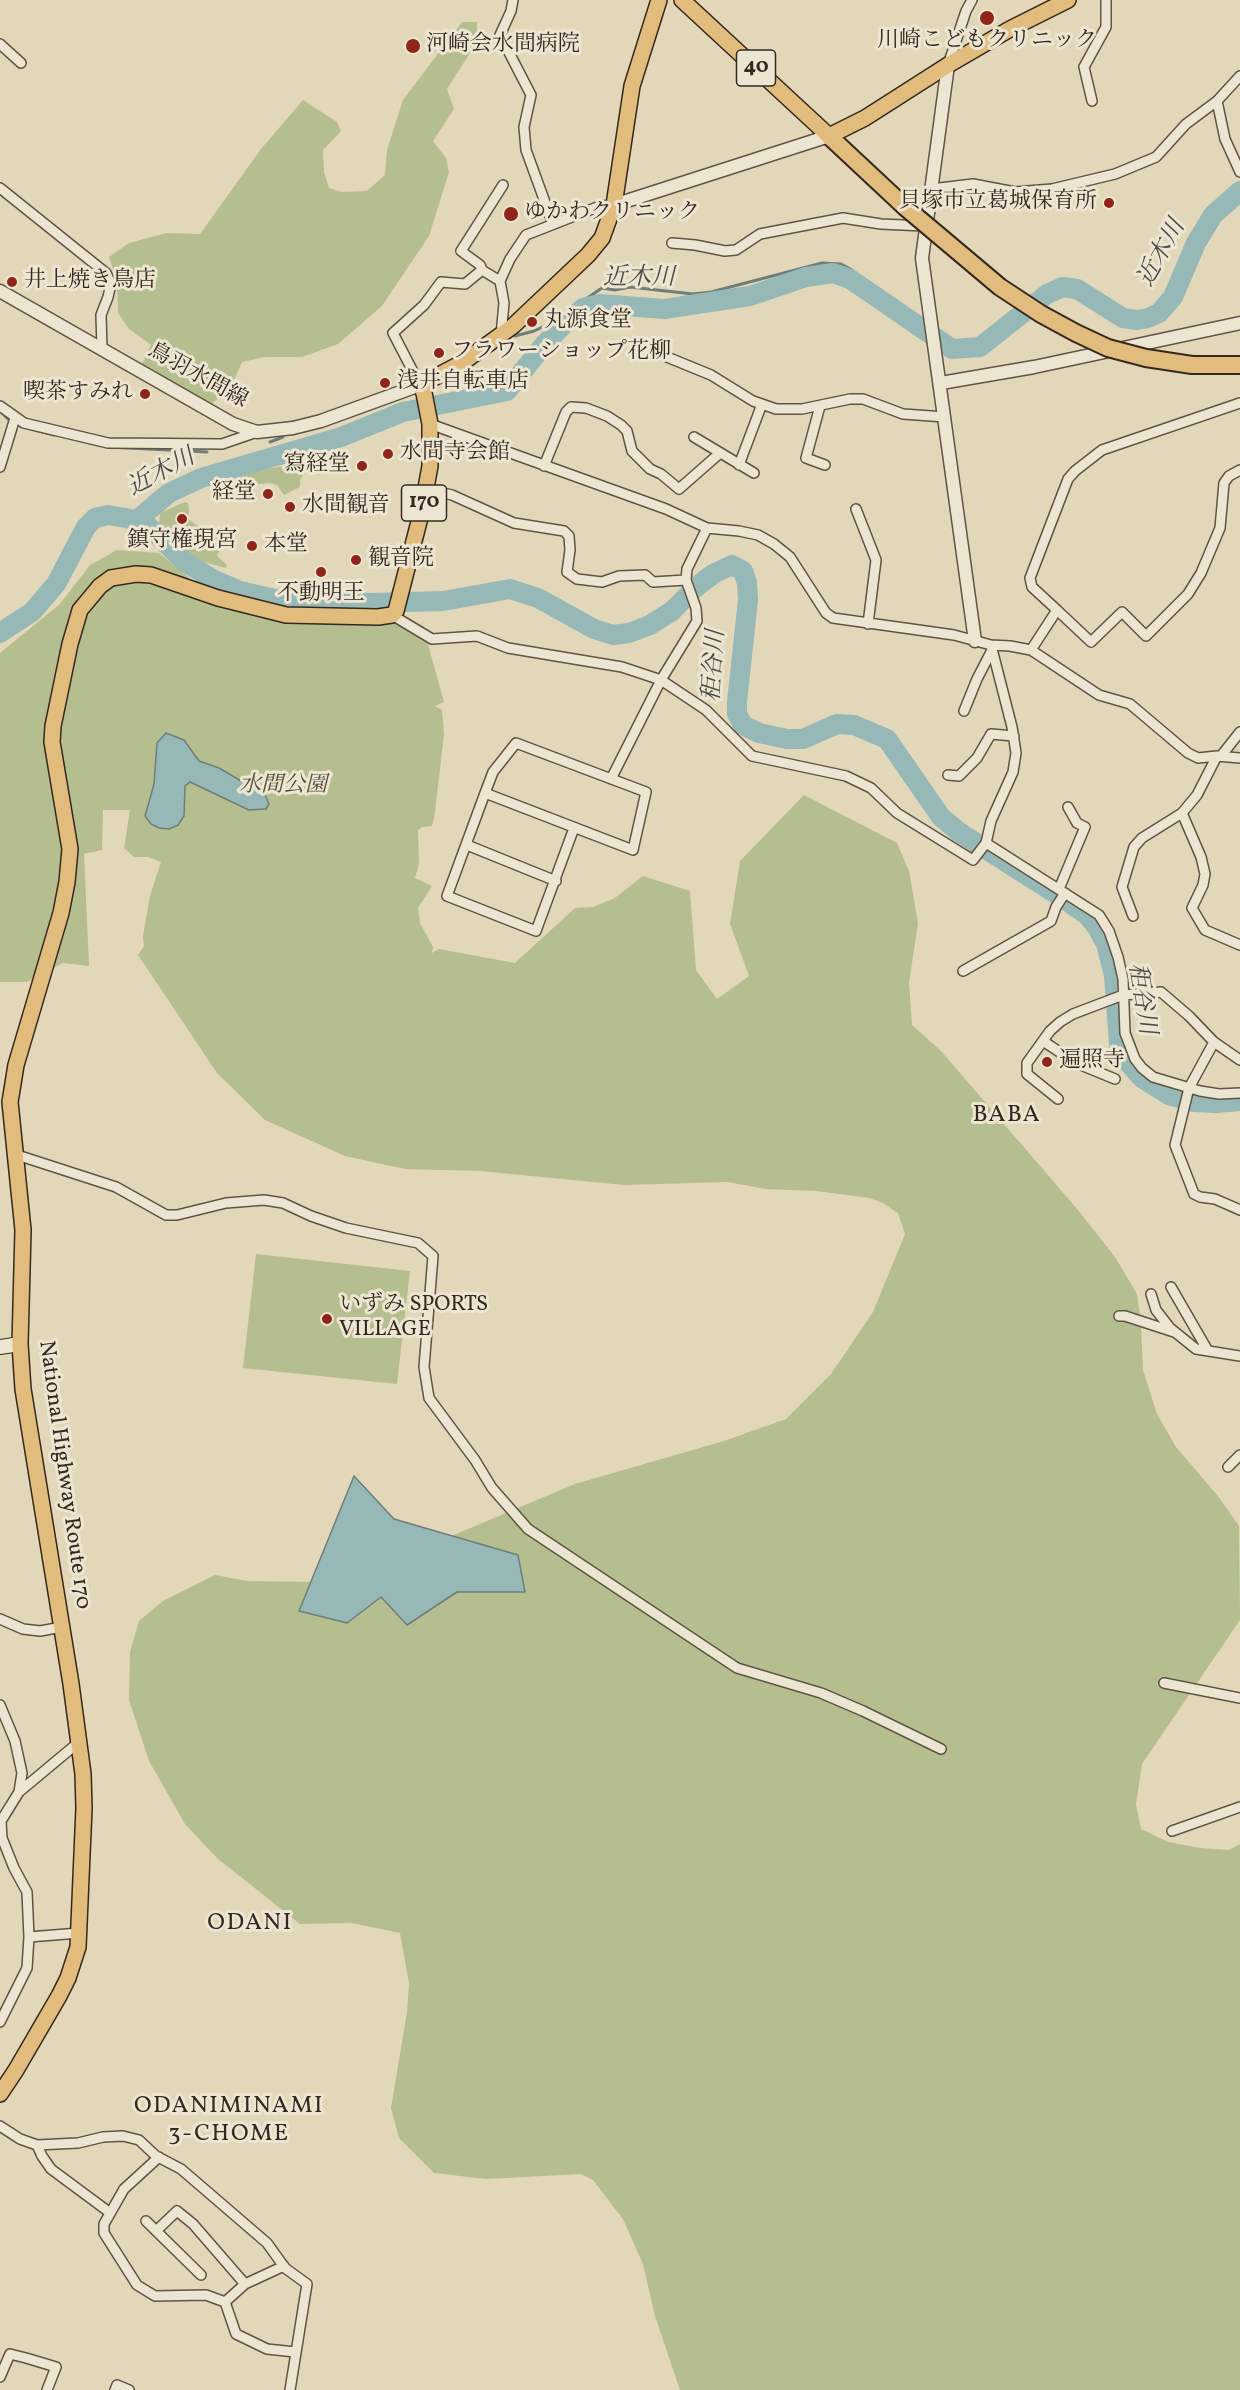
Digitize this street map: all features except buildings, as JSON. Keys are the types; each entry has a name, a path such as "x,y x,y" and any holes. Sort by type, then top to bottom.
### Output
{"highway":[{"path":"829,136 906,207 1000,287 1041,314 1108,348 1146,358 1192,365 1240,365"}],"main road":[{"path":"422,389 501,335 597,246 602,238 614,205 632,86 659,0"},
{"name":"40","path":"682,0 829,136"},
{"path":"829,136 866,118 948,65 1068,0"},
{"name":"170","path":"394,613 404,586 430,466 430,421 422,389"},
{"name":"National Highway Route 170","path":"0,2094 68,1978 78,1947 79,1933 84,1808 79,1742 25,1398 20,1344 22,1230 14,1154 5,1104 68,882 70,849 52,742 53,726 70,644 80,610 88,598 111,578 136,574 152,575 227,600 286,615 349,618 394,613"},
{"path":"0,1347 20,1344"}],"street":[{"path":"513,0 512,11 500,35 531,95 524,127 526,150 553,224"},
{"path":"972,0 966,11 948,65 922,258 975,641"},
{"path":"1092,101 1084,67 1106,27 1106,0"},
{"path":"0,44 21,63"},
{"path":"931,189 973,184 1015,192 1052,189 1114,174 1156,157 1186,124 1217,101 1240,76"},
{"path":"1217,101 1225,139 1240,172"},
{"path":"501,335 504,303 500,281 510,259 526,235 600,206 614,205 829,136"},
{"path":"500,281 482,270 480,265 461,251 503,185"},
{"path":"0,188 106,273 111,284 101,315 102,348"},
{"path":"672,243 695,244 725,251 736,250 760,234 843,218 881,224 927,226"},
{"path":"422,389 393,333 424,305 441,282 465,284 482,270"},
{"name":"鳥羽水間線","path":"0,291 233,424 257,432 293,428 321,421 422,389"},
{"path":"941,383 1034,367 1240,323"},
{"path":"667,357 711,375 732,390 776,409 802,409 850,399 863,399 903,414 945,417"},
{"path":"1240,403 1102,450 1074,471 1068,479 1030,578 1032,587 1091,642 1122,612 1146,636 1188,594 1201,573 1220,528 1224,483 1229,476 1240,470"},
{"path":"740,465 762,404"},
{"path":"0,406 15,418 39,427 108,443 222,444 257,432"},
{"path":"820,406 806,458 825,465"},
{"path":"544,466 566,412 571,407 586,408 608,416 627,431 632,451 650,469 661,474 679,489 720,453"},
{"path":"0,467 15,418"},
{"path":"430,421 544,466 666,509 707,528 758,535 790,557 826,613 833,618 954,635 992,648 1010,646 1031,650 1099,695 1130,704 1188,753 1198,758 1219,756 1240,758"},
{"path":"694,436 754,473"},
{"path":"426,489 452,495 514,523 564,531 569,536 567,572 578,579 602,582 619,576 645,575 653,582 686,580"},
{"path":"856,509 876,560 868,624"},
{"path":"611,779 661,680 697,621 696,608 686,580 687,569 707,528"},
{"path":"1031,650 1058,610"},
{"path":"394,613 432,639 477,636 508,648 622,667 661,680 706,710 752,756 846,776 871,788 897,813 973,860 986,843 991,821 1012,772 1016,753 1014,736 992,648"},
{"path":"964,711 976,679 992,648"},
{"path":"1133,915 1122,887 1134,847 1142,838 1182,813 1197,795 1219,756 1240,732"},
{"path":"948,775 958,776 977,758 991,734 1014,736"},
{"path":"485,793 633,850 646,792 516,743 493,772 485,793 467,845 447,896 536,931 574,828"},
{"path":"963,971 1051,921 1085,827 1077,823 1068,807"},
{"path":"1182,813 1201,857 1205,874 1203,885 1192,908 1205,930 1240,945"},
{"path":"986,843 1099,915 1109,931 1123,979 1125,1033 1135,1059 1153,1077 1219,1094 1240,1093"},
{"path":"467,845 556,881"},
{"path":"1058,1099 1027,1074 1027,1063 1050,1030 1073,1014 1122,996 1161,992 1214,1042 1240,1060"},
{"path":"1043,1041 1076,1063 1115,1079"},
{"path":"1214,1042 1189,1088 1175,1145 1194,1194 1215,1199 1240,1210"},
{"path":"14,1154 116,1187 166,1215 177,1215 226,1203 264,1200 283,1203 346,1228 418,1243 433,1256 424,1367 429,1398 475,1460 492,1488 528,1529 737,1668 821,1693 941,1749"},
{"path":"1172,1287 1208,1351"},
{"path":"1151,1294 1156,1310 1175,1333 1196,1349 1240,1356"},
{"path":"1119,1316 1175,1333"},
{"path":"1228,1467 1240,1455"},
{"path":"0,1619 23,1629 40,1631 62,1627"},
{"path":"1164,1683 1240,1698"},
{"path":"0,1705 15,1741 22,1773 19,1792"},
{"path":"0,2022 27,1968 29,1937 27,1892 5,1858 1,1821 19,1792 79,1742"},
{"path":"1172,1831 1240,1807"},
{"path":"29,1937 79,1933"},
{"path":"0,2126 20,2139 38,2145 78,2143 103,2137 123,2136 139,2140 159,2157 181,2169 267,2243 284,2266 306,2284 290,2390"},
{"path":"38,2145 51,2169 109,2212"},
{"path":"159,2157 124,2188 109,2212 104,2224 104,2233 137,2285 155,2296 206,2295 225,2302"},
{"path":"156,2231 177,2211 193,2224 245,2284"},
{"path":"146,2221 201,2275"},
{"path":"225,2302 245,2284 284,2266"},
{"path":"225,2302 236,2334 267,2349 295,2352"},
{"path":"0,2376 10,2354 56,2367 47,2390"},
{"path":"115,2390 117,2385 129,2390"}],"green space":[{"path":"462,22 477,22 477,42 447,89 454,109 433,141 446,158 449,172 429,236 382,306 338,344 302,357 265,357 242,362 230,389 210,405 142,364 151,345 129,329 118,313 117,280 109,257 129,243 167,233 200,234 261,149 303,100 337,122 341,131 323,150 324,172 329,188 342,192 367,191 385,175 387,150 403,100"},
{"path":"302,460 320,461 325,471 319,475 313,469 305,472 300,480 300,487 284,495 277,485 270,483 247,485 240,477 247,472 285,466"},
{"path":"185,502 188,503 187,518 202,529 206,528 224,537 225,540 217,556 227,565 226,568 189,558 159,524 160,513"},
{"name":"水間公園","path":"117,550 159,553 192,580 270,603 287,622 336,625 384,624 397,621 427,641 444,702 435,706 442,710 444,735 434,819 432,826 418,830 419,864 415,878 432,886 418,908 420,923 433,947 432,953 439,949 515,963 575,908 593,907 615,898 643,876 690,891 696,970 717,999 749,976 730,924 740,861 804,795 897,843 909,871 918,923 909,983 912,1025 941,1051 1078,1210 1115,1257 1137,1294 1143,1370 1157,1414 1176,1447 1218,1496 1239,1526 1240,1620 1142,1764 1136,1804 1141,1829 1168,1842 1229,1850 1240,1844 1240,2390 680,2390 655,2316 643,2264 623,2219 593,2180 581,2174 486,2179 434,2173 399,2138 391,2108 407,2012 409,1983 400,1933 352,1923 300,1924 217,1858 185,1824 149,1761 129,1700 130,1652 139,1621 163,1601 215,1575 248,1581 318,1582 411,1553 575,1484 724,1441 786,1419 831,1374 873,1312 905,1234 898,1213 883,1203 869,1198 816,1191 765,1189 728,1182 624,1185 480,1171 405,1169 345,1156 265,1120 217,1073 138,955 144,946 143,936 150,896 161,862 148,857 134,857 124,848 130,810 103,810 102,850 84,854 89,966 63,963 27,982 0,982 0,653 59,605 90,565"},
{"name":"いずみ SPORTS VILLAGE","path":"256,1254 410,1271 397,1384 243,1368"}],"water":[{"path":"166,733 184,740 199,761 219,768 265,795 269,804 266,809 249,810 190,782 185,786 184,816 178,825 169,829 151,824 145,816 154,784 157,743"},
{"path":"354,1476 394,1519 518,1555 525,1592 457,1592 407,1625 381,1597 347,1623 299,1611"}],"waterway":[{"name":"近木川","path":"137,520 169,493 201,478 341,437 403,412 507,391 563,325 583,308 600,304 664,309 750,296 806,277 833,273 850,279 952,349 980,347 1047,294 1063,287 1077,289 1123,318 1137,320 1148,318 1159,313 1173,297 1196,243 1213,215 1240,191"},
{"path":"515,336 549,324 602,288 615,290 630,287 693,294 711,292 822,263 841,264 852,270 850,279"},
{"path":"0,411 9,420 22,426"},
{"path":"31,429 54,435"},
{"path":"270,442 283,437"},
{"path":"110,447 207,452"},
{"name":"秬谷川","path":"0,633 32,612 56,584 86,527 95,518 108,515 137,520 147,525 185,562 214,580 240,591 279,600 372,603 443,601 510,589 538,598 594,629 613,635 629,633 650,625 672,611 713,574 732,565 743,571 747,583 748,600 737,702 737,714 743,725 759,733 787,739 803,739 837,724 854,725 887,739 941,817 959,832 1087,915 1097,927 1106,944 1114,975 1119,1044 1123,1056 1142,1078 1169,1095 1194,1102 1240,1101"}],"place":[{"name":"川崎こどもクリニック","path":"987,18"},
{"name":"河崎会水間病院","path":"413,46"},
{"name":"貝塚市立葛城保育所","path":"1109,203"},
{"name":"ゆかわクリニック","path":"511,214"},
{"name":"井上焼き鳥店","path":"12,282"},
{"name":"丸源食堂","path":"532,322"},
{"name":"フラワーショップ花柳","path":"439,353"},
{"name":"浅井自転車店","path":"385,383"},
{"name":"喫茶すみれ","path":"145,394"},
{"name":"水間寺会館","path":"388,454"},
{"name":"寫経堂","path":"362,466"},
{"name":"経堂","path":"268,494"},
{"name":"水間観音","path":"290,507"},
{"name":"鎮守権現宮","path":"182,519"},
{"name":"本堂","path":"252,546"},
{"name":"観音院","path":"356,560"},
{"name":"不動明王","path":"321,572"},
{"name":"遍照寺","path":"1047,1062"},
{"name":"いずみ SPORTS VILLAGE","path":"327,1319"}],"district":[{"name":"BABA","path":"1007,1117"},
{"name":"ODANI","path":"250,1925"},
{"name":"ODANIMINAMI 3-CHOME","path":"229,2122"}]}
